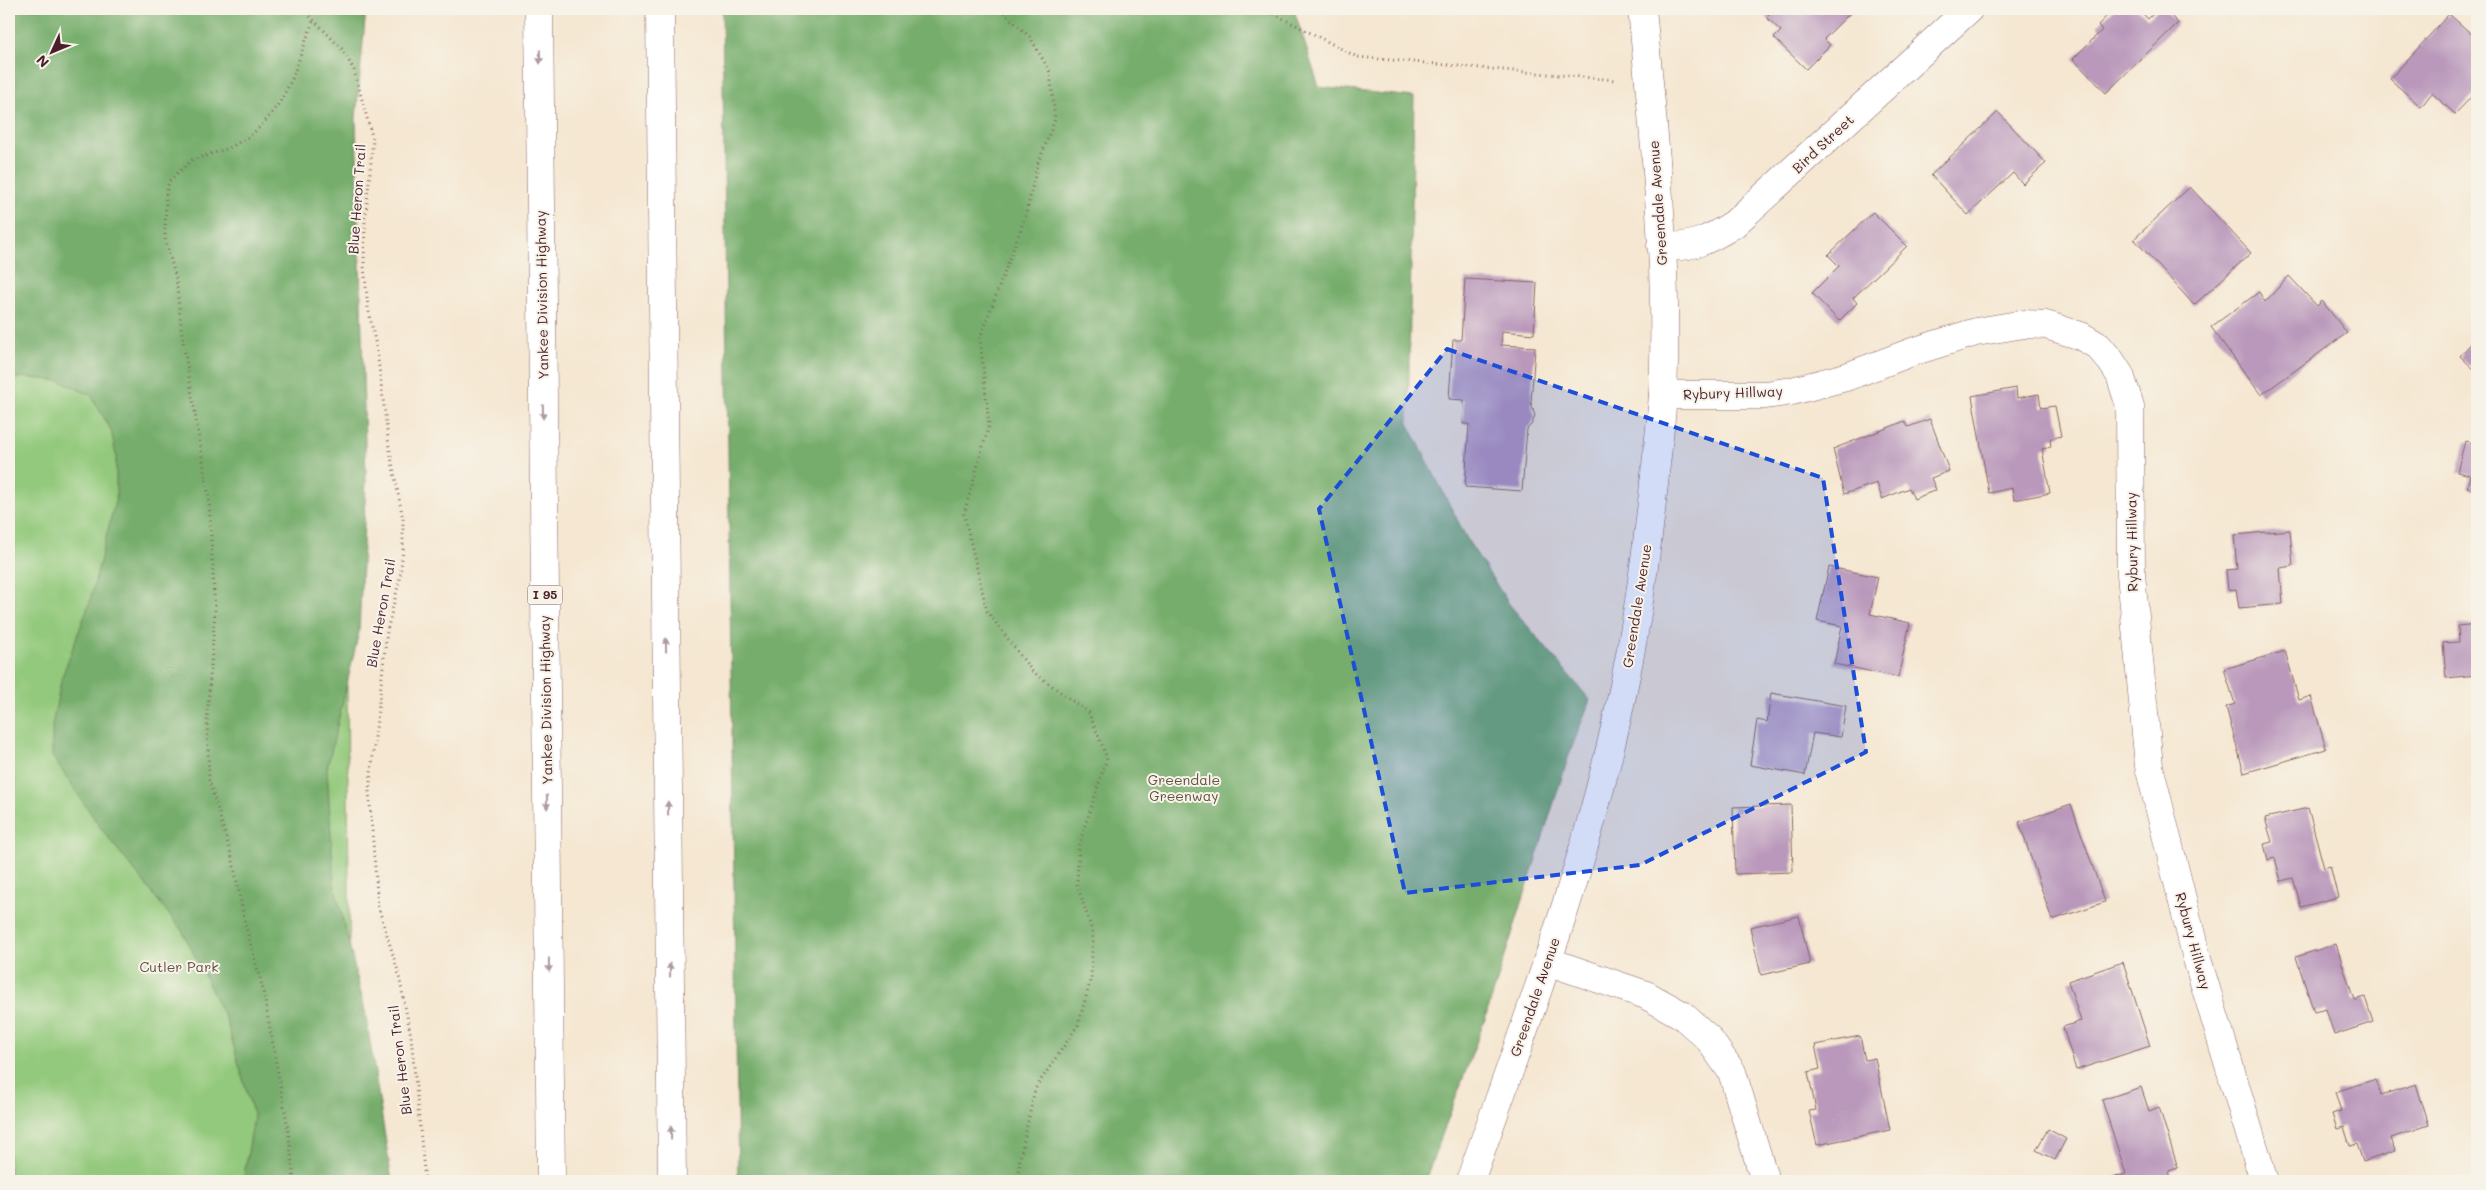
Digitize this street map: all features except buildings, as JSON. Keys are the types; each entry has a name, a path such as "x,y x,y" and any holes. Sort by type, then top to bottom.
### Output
{"main road":[{"name":"Yankee Division Highway","path":"539,9 551,1181"},
{"path":"660,9 672,1181"},
{"name":"Greendale Avenue","path":"1470,1181 1547,962 1585,840 1626,676 1644,567 1663,395 1663,296 1649,82 1642,9"},
{"name":"Bird Street","path":"1661,246 1682,248 1719,234 1734,224 1969,9"},
{"name":"Rybury Hillway","path":"1663,395 1766,395 1792,391 1846,377 1953,338 1999,327 2024,324 2046,325 2080,336 2098,346 2111,360 2120,376 2130,406 2131,574 2149,766 2196,959 2264,1181"},
{"path":"1547,962 1646,995 1682,1015 1708,1038 1732,1072 1765,1181"}],"path":[{"name":"Blue Heron Trail","path":"303,9 342,50 354,70 373,140 365,223 364,266 368,307 377,351 389,446 403,519 403,549 400,578 387,632 369,791 378,906 398,971 411,1036 425,1181"},
{"path":"1000,9 1030,37 1050,72 1055,120 1037,166 1026,215 980,338 989,425 964,514 987,611 1032,671 1089,713 1107,758 1079,844 1077,884 1093,933 1091,979 1078,1025 1035,1089 1020,1158 1018,1181"},
{"path":"1264,9 1357,57 1649,82"},
{"path":"294,1181 288,1128 262,990 245,923 233,861 209,780 207,719 215,603 209,498 182,335 176,280 165,238 166,196 169,181 192,160 241,143 262,124 280,102 292,79 313,21"}],"highlighted area":[{"path":"1447,349 1823,478 1866,752 1640,865 1405,893 1319,509"}],"green space":[{"name":"Cutler Park","path":"9,9 340,9 352,1181 9,1181"},
{"name":"Cutler Park","path":"9,9 366,9 356,118 366,480 359,632 327,769 334,883 365,1010 392,1181 243,1181 254,1117 226,1020 183,932 100,827 52,756 52,725 62,677 90,601 116,498 116,455 111,430 91,395 60,381 22,377 9,381"},
{"name":"Greendale Greenway","path":"722,9 1289,9 1295,13 1319,87 1414,97 1408,423 1468,541 1509,604 1590,700 1569,755 1485,1019 1425,1181 738,1181"}]}
